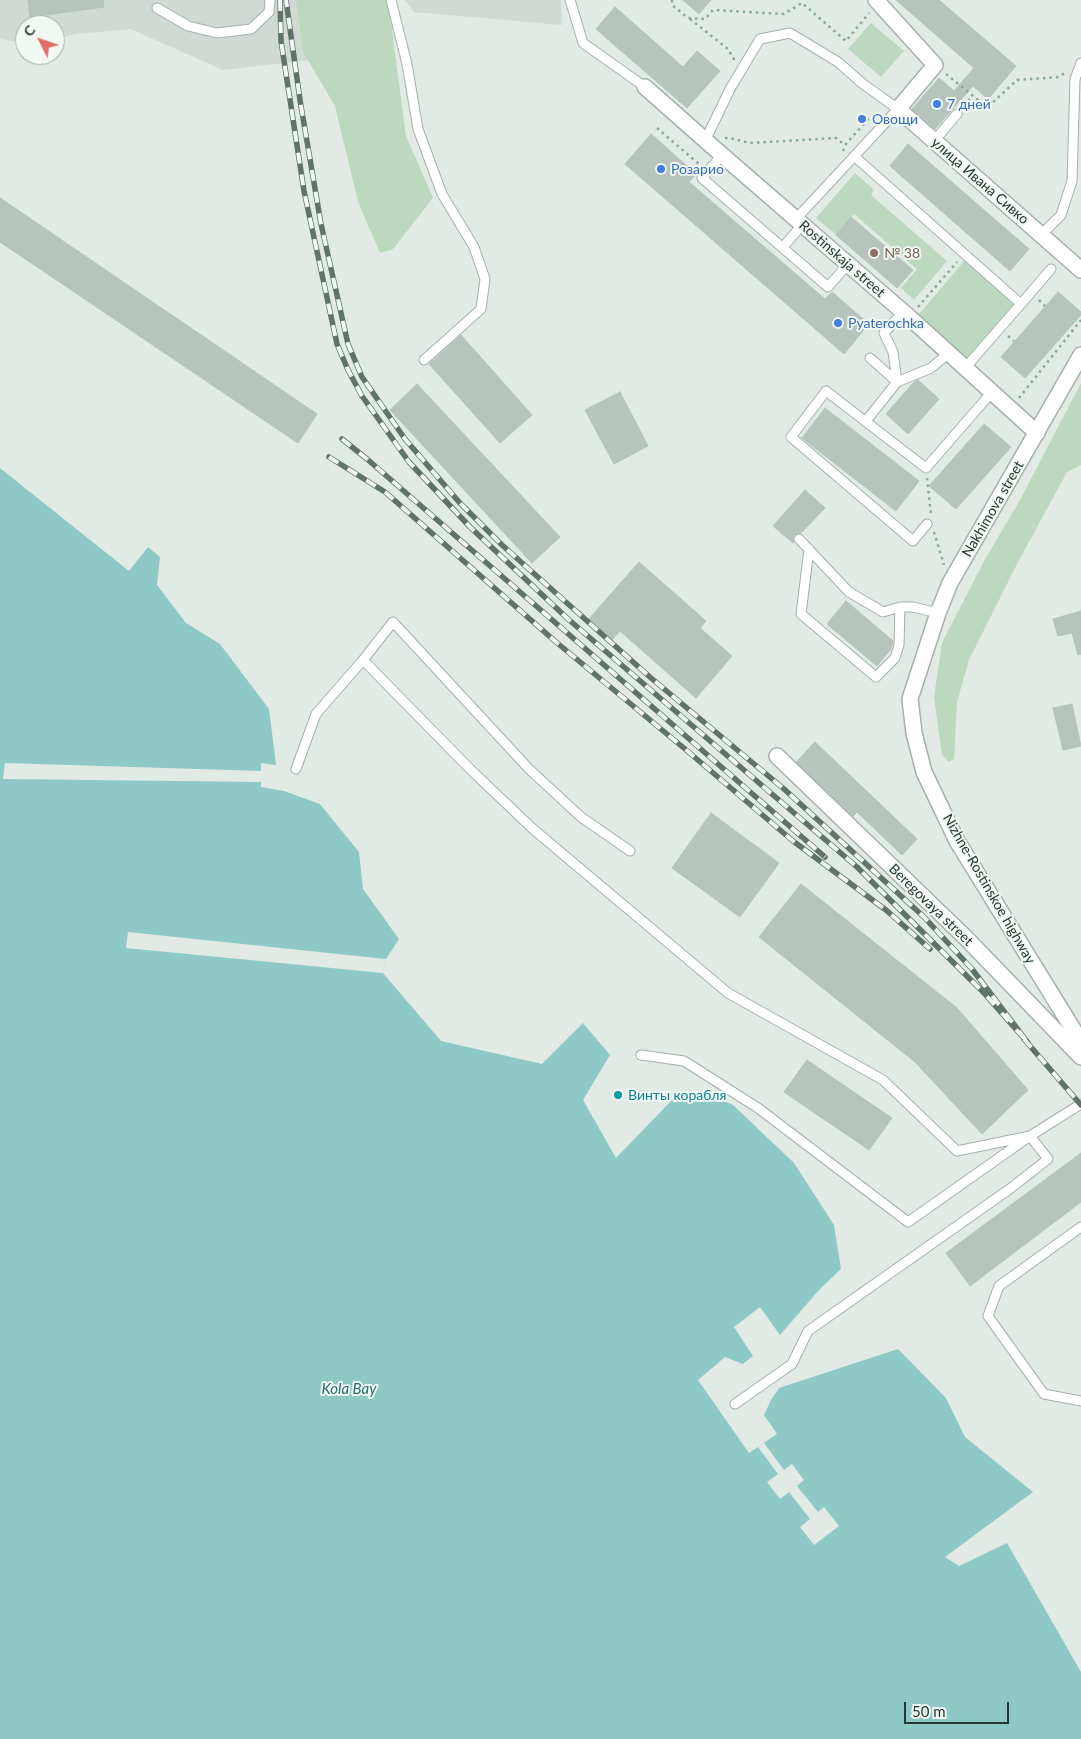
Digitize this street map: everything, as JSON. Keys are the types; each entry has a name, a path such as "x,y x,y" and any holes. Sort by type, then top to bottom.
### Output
{"street":[{"path":"878,1 935,65 898,109"},
{"name":"Rostinskaja street","path":"646,87 949,353 1037,433"},
{"name":"улица Ивана Сивко","path":"898,109 1081,270"},
{"name":"Nakhimova street","path":"919,670 950,584 1081,355"},
{"name":"Nizhne-Rostinskoe highway","path":"919,670 910,699 914,733 924,772 957,842 1081,1042"},
{"name":"Beregovaya street","path":"777,756 967,939 1081,1057"}],"lane":[{"path":"157,8 188,26 216,33 250,29 269,12 270,0"},
{"path":"391,0 407,64 418,129 442,194 474,247 485,279 481,308 424,360"},
{"path":"570,0 583,43 646,87"},
{"path":"706,140 730,89 760,39 790,33 838,62 863,84 898,109 854,156 799,222 782,247"},
{"path":"1042,235 1061,215 1077,182 1075,79 1081,63"},
{"path":"934,141 957,114"},
{"path":"722,155 702,178 828,287 848,264"},
{"path":"854,156 1021,304"},
{"path":"965,368 1051,269"},
{"path":"897,382 893,352 884,333 906,315"},
{"path":"866,421 897,382 930,368 949,353"},
{"path":"870,358 897,382"},
{"path":"931,525 913,541 791,437 826,391 926,468 992,392"},
{"path":"799,539 849,592 883,612 900,607 913,607 938,613"},
{"path":"809,549 801,614 876,677 895,658 900,645 900,607"},
{"path":"296,769 316,714 363,660 392,622 529,769 581,817 630,851"},
{"path":"363,660 533,830 728,993 883,1080 957,1152 1030,1136"},
{"path":"641,1054 684,1061 758,1108 908,1222 1030,1136 1081,1104"},
{"path":"734,1404 792,1364 808,1331 1011,1188 1048,1159 1030,1136"},
{"path":"1081,1227 999,1286 988,1316 1044,1394 1081,1400"}],"path":[{"path":"672,0 672,5 728,50 741,71"},
{"path":"688,18 705,19 712,10 784,14 802,3 846,41 878,1"},
{"path":"935,65 978,100 990,105 1017,80 1059,76 1067,71"},
{"path":"706,140 730,138 750,142 836,138 845,145"},
{"path":"906,315 964,254"},
{"path":"1038,299 1046,306"},
{"path":"1010,409 1081,320"},
{"path":"1007,335 1014,341"},
{"path":"926,468 931,525 950,584"}],"shaded area":[{"path":"0,0 388,0 394,50 223,70 131,29 65,37 65,15 15,15 15,41 0,39"},
{"path":"405,0 561,0 562,25 414,12"}],"green space":[{"path":"296,0 388,0 406,136 433,198 393,249 380,253 358,202 335,106 303,52"},
{"path":"871,23 904,51 881,77 848,49"},
{"path":"855,173 874,190 871,195 947,261 914,300 901,288 917,269 854,214 836,235 816,218"},
{"path":"964,261 1016,304 967,360 916,318"},
{"path":"1081,383 1081,465 1067,472 1017,564 969,660 957,702 954,759 949,762 942,755 934,697 942,643 984,561 1020,500"}],"water":[{"name":"Kola Bay","path":"0,468 129,571 148,547 160,557 157,585 186,623 220,644 269,709 276,765 261,763 261,787 284,791 320,804 359,852 363,889 399,939 386,959 383,973 441,1041 542,1064 583,1023 610,1055 583,1100 616,1158 672,1100 708,1093 733,1105 794,1163 834,1225 841,1269 819,1290 780,1335 760,1307 734,1327 753,1356 743,1364 725,1357 698,1380 749,1453 777,1434 764,1415 779,1388 898,1349 946,1398 965,1437 1033,1492 945,1557 959,1566 1007,1543 1081,1672 1081,1739 0,1739"}],"pier":[{"path":"5,763 261,771 261,782 3,779"},
{"path":"128,932 386,959 383,973 126,948"},
{"path":"764,1443 784,1470 792,1464 804,1480 797,1486 818,1512 824,1507 839,1526 814,1545 800,1527 810,1519 789,1492 780,1499 767,1482 778,1474 758,1447"}],"building":[{"path":"28,0 103,0 104,7 45,15 30,15"},
{"path":"683,0 711,0 699,14"},
{"path":"896,0 939,0 1016,66 988,99 973,86 935,129 912,109 939,78 954,91 974,68"},
{"path":"615,7 683,67 697,51 720,71 687,108 596,29"},
{"path":"651,134 696,174 689,182 825,299 832,292 869,324 844,354 625,164"},
{"path":"908,144 1029,249 1010,271 890,166"},
{"path":"0,198 317,414 298,443 0,242"},
{"name":"№ 38","path":"851,217 913,270 897,288 836,235"},
{"path":"1058,292 1081,312 1081,315 1025,378 1001,357"},
{"path":"461,335 532,415 500,443 429,364"},
{"path":"918,380 939,399 908,434 886,414 914,382"},
{"path":"417,384 560,537 532,563 390,410"},
{"path":"620,392 648,446 614,464 585,410"},
{"path":"825,408 919,481 896,511 802,438"},
{"path":"984,424 1011,447 956,509 929,486"},
{"path":"805,490 825,508 801,533 794,535 793,543 773,526"},
{"path":"639,562 706,621 700,628 732,656 696,698 620,631 612,640 588,620"},
{"path":"846,601 893,641 891,649 877,666 827,624"},
{"path":"1081,611 1081,654 1078,655 1072,633 1058,636 1053,619"},
{"path":"1072,704 1081,746 1063,750 1053,708"},
{"path":"815,742 917,839 902,855 857,812 853,816 796,762"},
{"path":"711,813 779,863 740,917 672,868"},
{"path":"801,884 957,1008 1028,1090 982,1134 915,1062 759,937"},
{"path":"807,1060 892,1118 869,1150 784,1092"},
{"path":"1081,1153 1081,1202 970,1286 946,1253"}],"railway":[{"path":"280,0 281,41 304,191 337,344 362,396 409,462 470,527 568,619 857,867 984,993 1028,1043 972,969 924,917 784,789 651,678 502,545 459,502 405,439 362,377 348,344 321,224 300,100 286,0"},
{"path":"342,439 825,857"},
{"path":"329,457 385,492 556,642 793,841 886,910 930,949"},
{"path":"1024,1039 1081,1105"}],"place":[{"name":"7 дней","path":"937,104"},
{"name":"Овощи","path":"862,119"},
{"name":"Розарио","path":"661,169"},
{"name":"№ 38","path":"874,253"},
{"name":"Pyaterochka","path":"838,323"},
{"name":"Винты корабля","path":"618,1095"}]}
